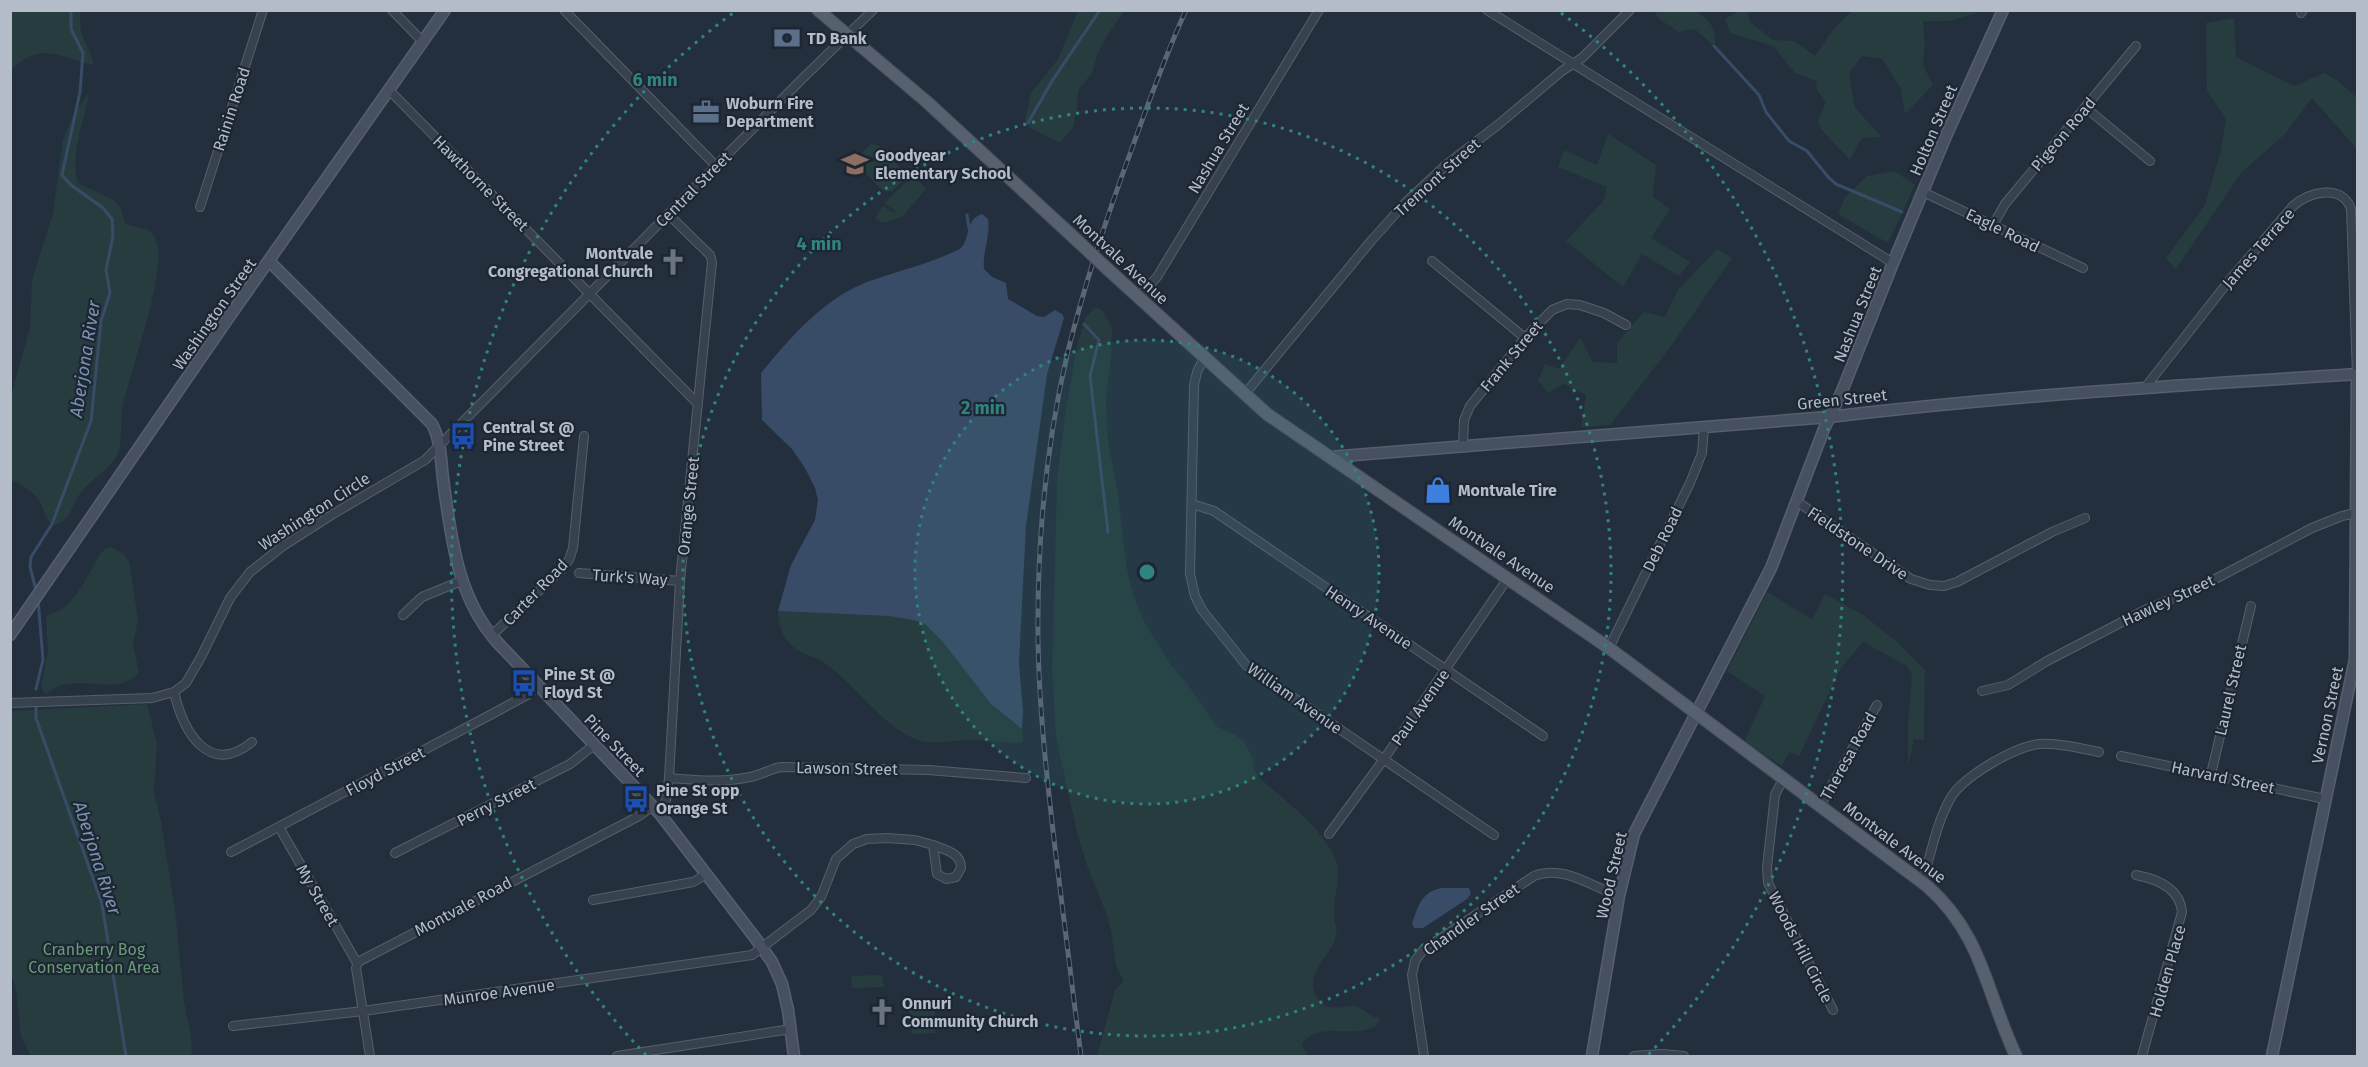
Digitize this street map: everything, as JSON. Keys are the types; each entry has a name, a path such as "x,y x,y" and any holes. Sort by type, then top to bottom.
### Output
{"main road":[{"name":"Montvale Avenue","path":"818,10 927,102 1244,395 1277,422 1609,648 1922,882 1947,904 1965,930 1980,960 2016,1056"}],"street":[{"name":"Rainin Road","path":"200,207 263,10"},
{"path":"392,10 423,42"},
{"name":"Washington Street","path":"10,635 445,10"},
{"path":"564,10 716,166"},
{"name":"Central Street","path":"439,446 873,10"},
{"name":"Nashua Street","path":"1138,298 1157,277 1319,10"},
{"name":"Nashua Street","path":"1486,10 1893,262 1829,417 1771,568 1696,713"},
{"name":"Tremont Street","path":"1244,395 1364,249 1406,202 1446,165 1562,71 1574,64 1630,10"},
{"name":"Holton Street","path":"1893,262 2003,10"},
{"name":"Pigeon Road","path":"1994,225 2005,204 2136,46"},
{"name":"Hawthorne Street","path":"390,91 698,404"},
{"path":"2085,108 2150,161"},
{"name":"Eagle Road","path":"1923,192 2083,268"},
{"name":"James Terrace","path":"2144,389 2228,282 2293,206 2306,197 2327,192 2342,197 2351,209 2357,374"},
{"name":"Orange Street","path":"656,810 666,800 669,778 680,581 712,259 668,214"},
{"path":"269,261 430,421 439,446"},
{"path":"1432,261 1526,338"},
{"name":"Frank Street","path":"1463,446 1463,428 1467,412 1552,309 1567,304 1580,305 1626,326"},
{"name":"William Avenue","path":"1204,358 1194,385 1191,578 1195,596 1206,616 1246,665 1494,834"},
{"name":"Green Street","path":"1330,457 2144,389 2357,374"},
{"name":"Vernon Street","path":"2271,1056 2356,648 2357,374"},
{"name":"Deb Road","path":"1609,648 1702,453 1704,426"},
{"name":"Carter Road","path":"491,636 569,560 573,548 584,436"},
{"name":"Pine Street","path":"439,446 449,520 461,580 475,612 491,636 656,810 763,948 782,984 794,1056"},
{"name":"Washington Circle","path":"174,692 189,679 230,598 250,572 283,546 333,514 422,462 439,446"},
{"name":"Fieldstone Drive","path":"1796,501 1911,579 1937,586 1957,582 2058,529 2085,519"},
{"name":"Henry Avenue","path":"1192,504 1214,511 1543,736"},
{"name":"Hawley Street","path":"1982,691 2010,685 2047,661 2147,609 2202,586 2321,524 2356,513"},
{"name":"Turk's Way","path":"579,573 680,581"},
{"name":"Paul Avenue","path":"1329,834 1384,759 1508,578"},
{"path":"403,615 422,597 461,580"},
{"name":"Laurel Street","path":"2211,774 2251,606"},
{"name":"Floyd Street","path":"231,852 529,694 537,686"},
{"path":"10,703 142,699 174,692 186,729 194,740 206,749 232,754 239,752 252,742"},
{"name":"Theresa Road","path":"1820,806 1877,705"},
{"name":"Wood Street","path":"1592,1056 1619,896 1634,834 1696,713"},
{"name":"Perry Street","path":"395,853 573,762 594,745"},
{"path":"1922,882 1948,801 1965,780 2013,753 2035,745 2054,745 2099,752"},
{"name":"Harvard Street","path":"2121,756 2325,799"},
{"name":"Lawson Street","path":"669,778 735,780 760,775 781,767 928,770 1026,778"},
{"name":"Woods Hill Circle","path":"1783,779 1775,795 1767,871 1768,883 1833,1010"},
{"name":"Montvale Road","path":"357,963 639,816 656,810"},
{"name":"My Street","path":"279,827 357,963"},
{"name":"Munroe Avenue","path":"233,1026 363,1011 752,955 813,908 821,897 836,859 853,844 867,839 887,838 915,840 933,845 960,859 961,869 956,877 945,879 937,874 933,845"},
{"name":"Chandler Street","path":"1424,1056 1412,975 1415,961 1423,950 1534,876 1543,873 1560,872 1619,896"},
{"path":"593,900 694,882 707,874"},
{"name":"Holden Place","path":"2136,875 2172,890 2179,900 2182,912 2142,1056"},
{"path":"357,963 370,1056"},
{"path":"618,1056 791,1029"},
{"path":"1634,1056 1662,1054 1683,1056"}],"green space":[{"path":"1685,9 1699,13 1714,30 1714,46 1695,29 1679,32 1659,19 1654,11"},
{"path":"11,10 81,11 80,27 94,65 41,53 21,61 11,70"},
{"path":"1953,10 1977,13 1949,21 1923,21 1925,46 1923,65 1933,85 1905,114 1901,89 1882,59 1862,56 1849,73 1855,108 1882,137 1862,138 1850,160 1820,128 1818,121 1826,102 1817,90 1816,81 1795,73 1773,46 1730,33 1725,19 1738,11 1748,11 1750,22 1773,40 1794,41 1815,56 1832,31 1852,11"},
{"path":"1078,11 1124,11 1104,41 1093,71 1078,91 1073,127 1060,143 1030,128 1025,120 1031,93 1058,59"},
{"path":"2234,18 2236,57 2294,86 2324,73 2338,81 2357,98 2357,149 2312,98 2285,134 2241,173 2176,269 2166,258 2205,205 2221,150 2226,119 2207,91 2206,23"},
{"path":"89,92 76,149 78,183 115,201 121,208 125,224 143,228 154,235 158,255 157,275 122,410 121,439 117,455 110,465 83,490 67,517 54,525 48,520 36,496 11,480 11,396 30,328 32,280 53,213 63,139 74,114"},
{"path":"1608,134 1656,165 1653,197 1670,209 1651,238 1690,262 1679,276 1642,254 1623,287 1566,241 1604,200 1607,187 1558,167 1564,150 1597,165"},
{"path":"871,144 879,146 905,173 903,181 892,191 886,192 881,189 856,164 858,157"},
{"path":"1894,171 1915,185 1888,243 1838,214 1845,197 1867,176"},
{"path":"913,175 926,189 902,217 882,223 875,218 883,206 894,213 895,211 884,203"},
{"path":"1717,249 1732,258 1671,346 1610,425 1581,427 1586,395 1564,384 1548,393 1538,381 1545,364 1559,369 1580,338 1593,362 1617,363 1617,343 1644,312 1665,317 1678,290"},
{"path":"1094,308 1099,308 1104,313 1112,327 1106,401 1108,441 1118,494 1127,571 1144,622 1171,665 1186,682 1216,726 1237,736 1245,743 1259,777 1310,823 1327,844 1337,863 1338,878 1334,906 1336,936 1314,976 1315,993 1325,1005 1335,1008 1350,1006 1362,1009 1376,1018 1378,1016 1380,1021 1363,1031 1329,1031 1309,1037 1302,1045 1308,1056 1097,1056 1115,990 1124,981 1116,966 1106,913 1078,837 1056,737 1052,671 1057,479 1077,345 1086,317"},
{"path":"111,547 124,554 129,562 138,619 133,644 139,673 122,683 66,684 45,694 41,686 48,652 46,616 61,610 69,602 80,589 101,553"},
{"path":"1767,592 1812,619 1825,594 1863,615 1895,640 1925,670 1924,740 1914,739 1908,766 1908,724 1912,675 1907,666 1863,642 1841,668 1799,756 1789,752 1782,766 1744,742 1765,696 1727,671"},
{"path":"778,611 888,616 925,624 942,641 991,704 1022,729 1023,742 965,740 925,742 906,734 882,716 826,664 790,644 781,629"},
{"name":"Cranberry Bog Conservation Area","path":"147,704 157,744 154,792 161,821 175,910 192,1056 31,1056 21,1036 16,988 11,974 11,711"},
{"path":"882,975 884,987 852,988 851,976"},
{"path":"909,1003 935,1003 935,1033 912,1034"}],"water":[{"path":"982,214 988,219 989,225 984,269 992,277 1006,283 1008,299 1037,316 1044,317 1055,310 1064,318 1047,374 1026,526 1019,662 1022,729 991,704 942,641 925,624 888,616 778,611 791,565 815,520 818,500 805,468 792,449 762,420 761,373 808,321 851,289 958,250 965,242 972,221"},
{"path":"1442,888 1469,888 1471,894 1423,928 1414,928 1412,924 1422,900 1430,892"}],"waterway":[{"name":"Aberjona River","path":"36,590 30,567 31,557 52,524 91,421 101,321 110,293 106,270 113,236 112,219 103,208 71,185 62,175 80,92 83,53 71,29 71,10"},
{"path":"1028,123 1052,81 1100,10"},
{"path":"1714,46 1759,95 1766,112 1789,141 1807,151 1829,178 1836,184 1902,212"},
{"path":"967,215 969,228"},
{"path":"1084,324 1099,340 1090,376 1108,532"},
{"name":"Aberjona River","path":"36,689 43,660 38,599"},
{"name":"Aberjona River","path":"36,707 36,718 102,904 126,1056"}],"railway":[{"path":"1081,1056 1052,822 1040,691 1038,603 1044,494 1060,386 1082,300 1122,175 1186,10"}],"place":[{"name":"TD Bank","path":"787,38"},
{"name":"Woburn Fire Department","path":"706,112"},
{"name":"Goodyear Elementary School","path":"855,164"},
{"name":"Montvale Congregational Church","path":"673,262"},
{"name":"Central St @ Pine Street","path":"463,436"},
{"name":"Montvale Tire","path":"1438,490"},
{"name":"Pine St @ Floyd St","path":"524,683"},
{"name":"Pine St opp Orange St","path":"636,799"},
{"name":"Onnuri Community Church","path":"882,1012"}]}
